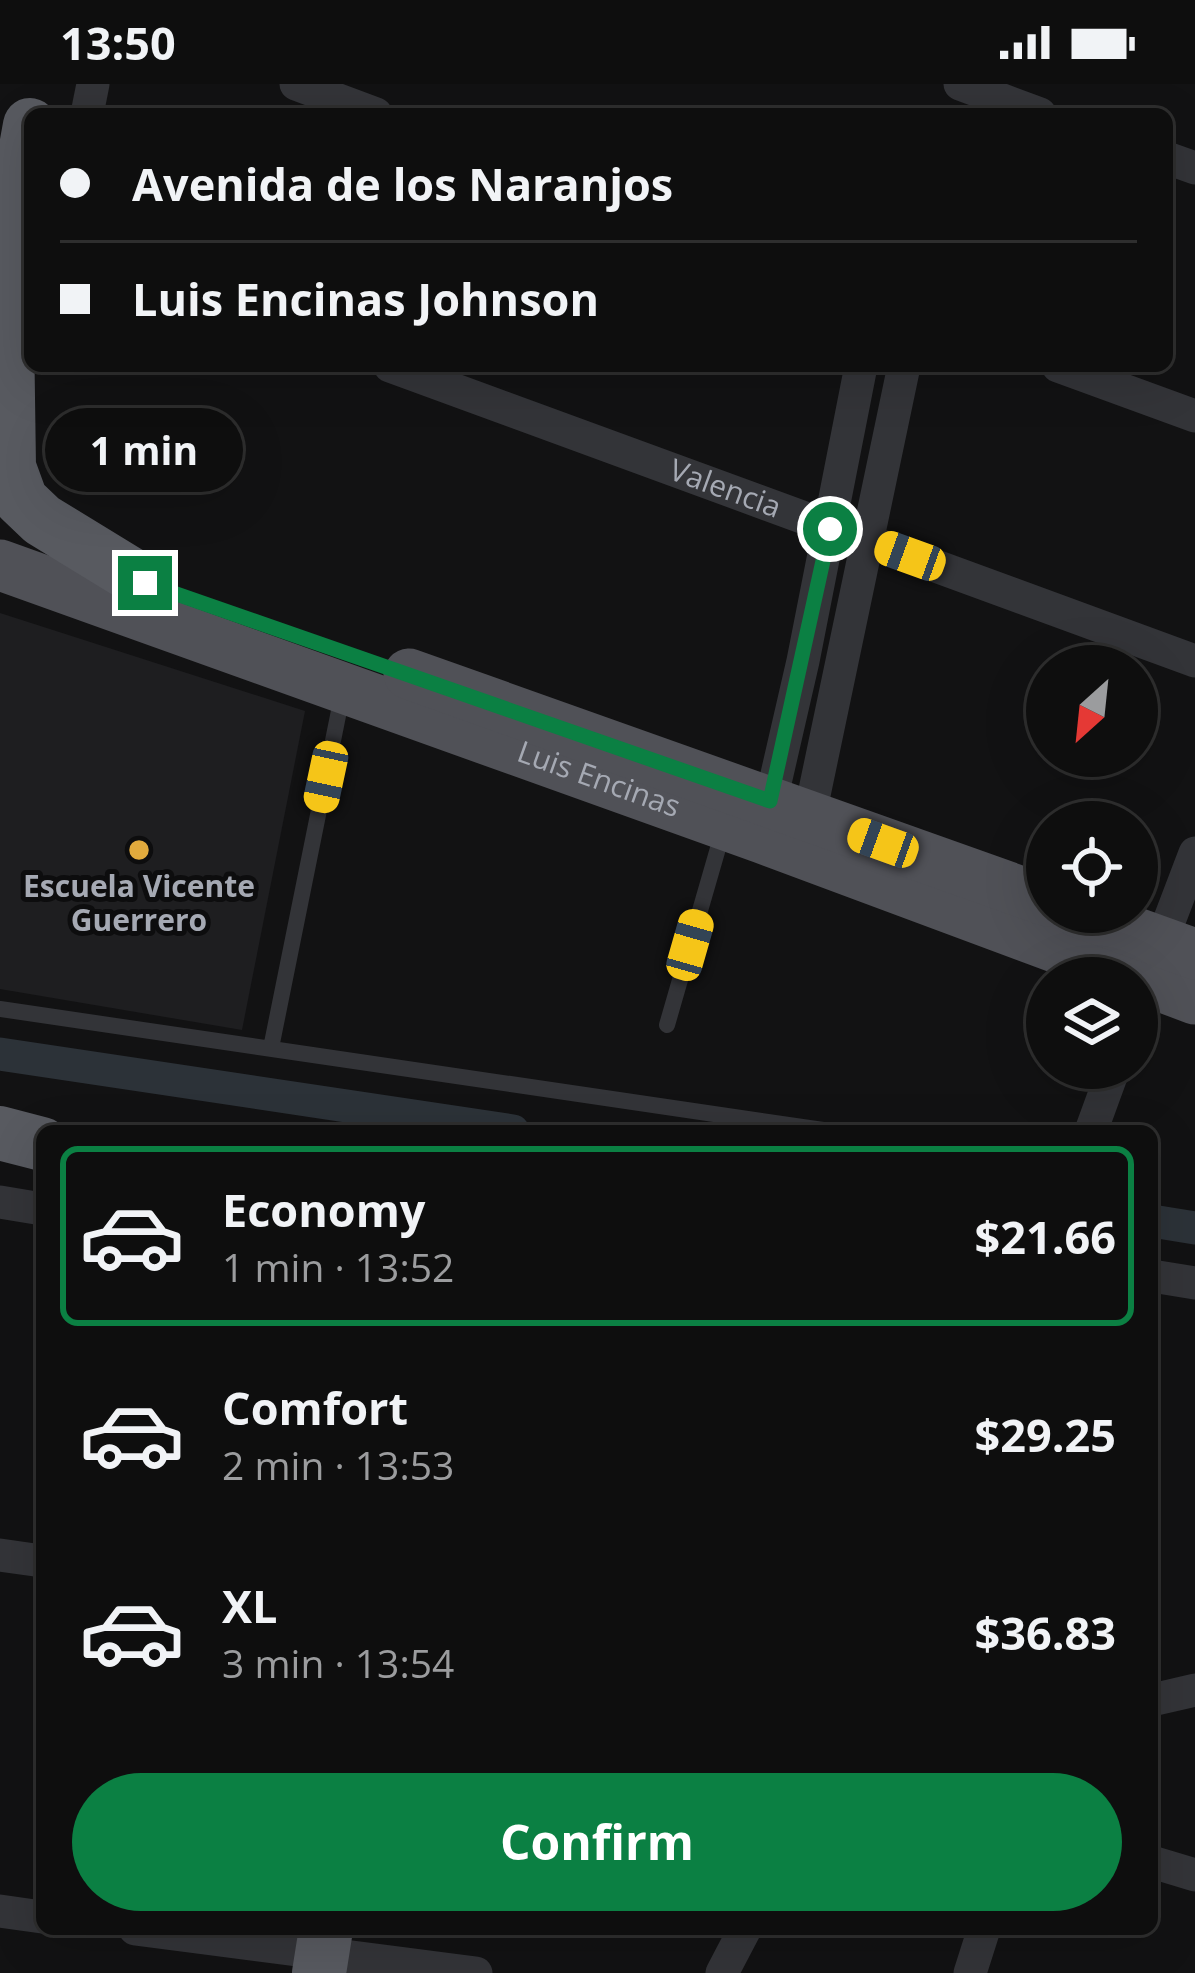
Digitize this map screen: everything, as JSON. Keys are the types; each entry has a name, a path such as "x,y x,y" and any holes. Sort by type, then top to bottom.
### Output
{"highway":[{"path":"24,167 12,250 9,467 20,500 42,520 145,583"},
{"path":"0,1133 36,1142"}],"main road":[{"path":"0,530 774,826 1026,895"},
{"name":"Luis Encinas","path":"0,565 344,687 774,826 1160,970 1195,1000"},
{"path":"1108,933 1160,970"}],"street":[{"path":"296,84 360,108"},
{"path":"965,92 1027,105"},
{"name":"Valencia","path":"406,372 1195,661"},
{"path":"774,826 860,372"},
{"path":"774,826 866,540 903,372"},
{"path":"1074,372 1195,416"},
{"path":"1160,970 1195,853"},
{"path":"1093,1125 1106,1089"},
{"path":"0,1202 36,1208"},
{"path":"1158,1277 1195,1283"},
{"path":"0,1555 36,1560"},
{"path":"1158,1699 1195,1690"},
{"path":"1158,1864 1195,1875"},
{"path":"0,1911 36,1916"},
{"path":"184,1935 476,1973"},
{"path":"722,1973 742,1935"},
{"path":"970,1973 982,1935"}],"lane":[{"path":"271,1048 344,687"},
{"path":"667,1025 774,826"},
{"path":"0,1009 790,1125"}],"shaded area":[{"name":"Escuela Vicente Guerrero","path":"0,613 305,711 242,1030 0,989"}],"waterway":[{"path":"0,1054 473,1125"},
{"path":"1158,1222 1195,1228"}],"place":[{"name":"Escuela Vicente Guerrero","path":"139,850"}],"route":[{"path":"145,583 770,801 830,529"}]}
